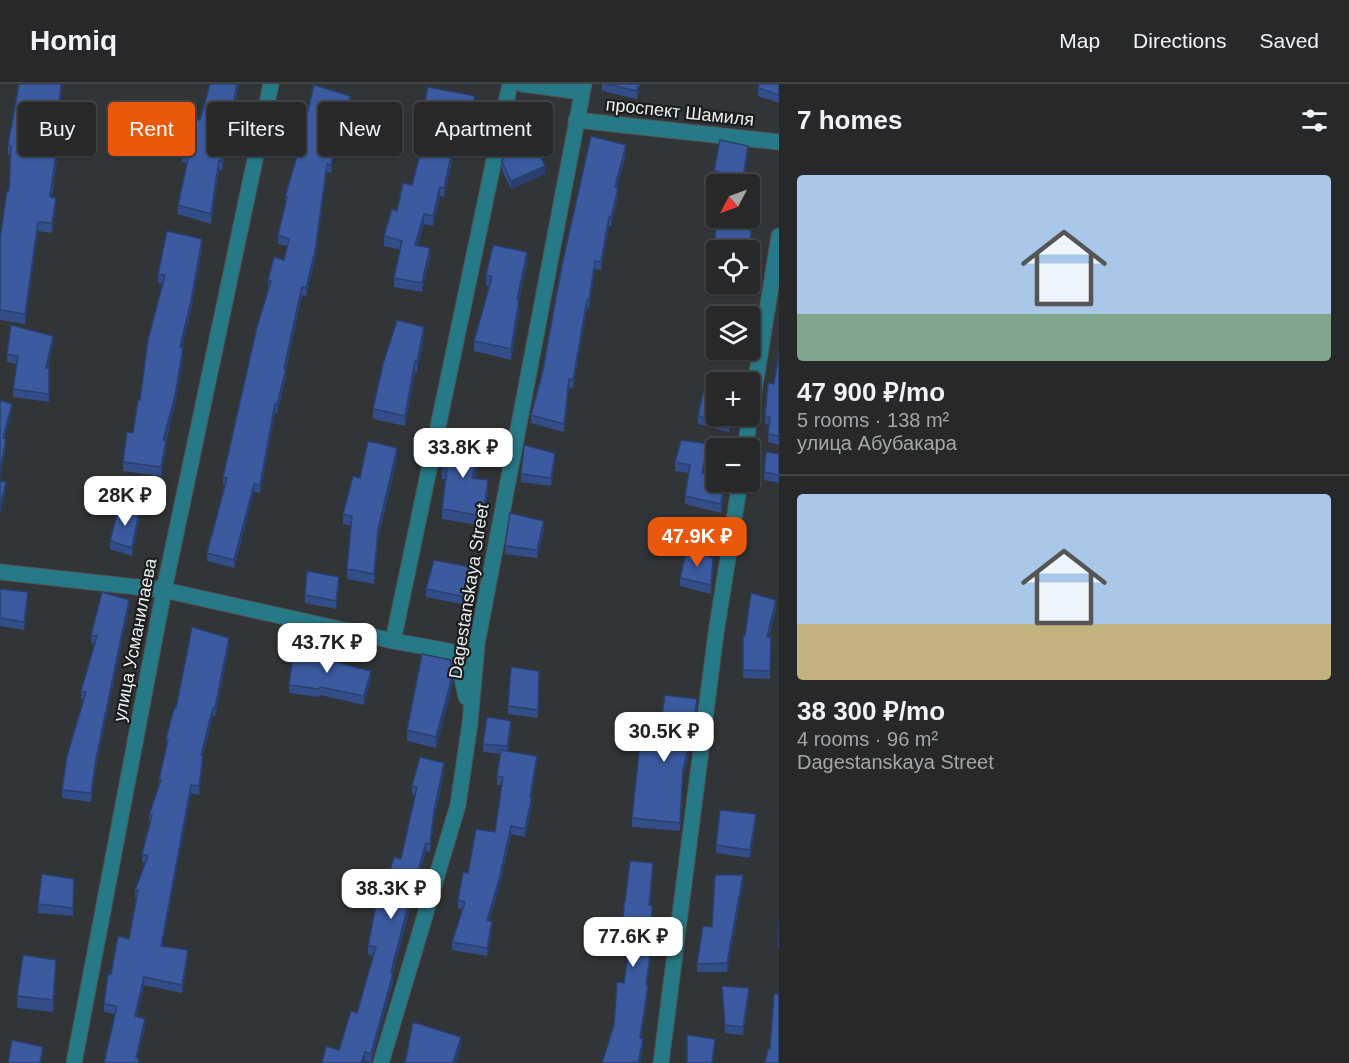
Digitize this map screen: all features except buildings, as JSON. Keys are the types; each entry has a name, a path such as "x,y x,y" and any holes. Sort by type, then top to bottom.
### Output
{"street":[{"name":"улица Усманилаева","path":"74,1063 164,590 272,84"},
{"path":"393,641 510,84"},
{"name":"проспект Шамиля","path":"522,84 583,88"},
{"name":"Dagestanskaya Street","path":"381,1063 458,805 470,723 477,644 583,88"},
{"name":"проспект Шамиля","path":"576,120 779,142"},
{"path":"747,438 779,236"},
{"path":"661,1063 716,633 738,492"},
{"path":"0,572 164,590 393,641 449,651 458,660 470,723"}]}
